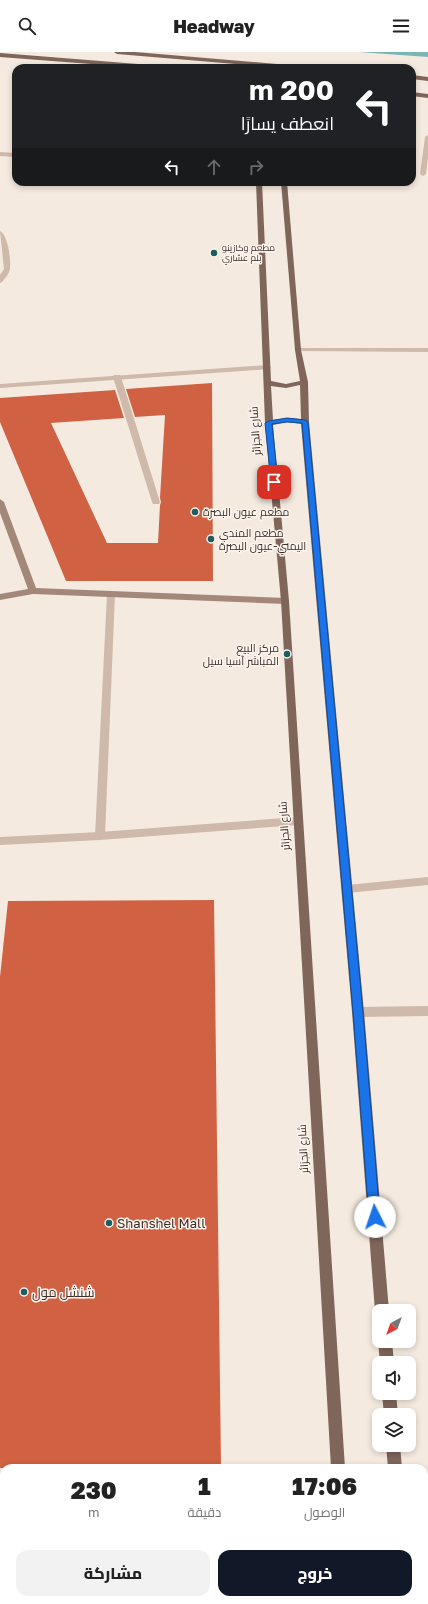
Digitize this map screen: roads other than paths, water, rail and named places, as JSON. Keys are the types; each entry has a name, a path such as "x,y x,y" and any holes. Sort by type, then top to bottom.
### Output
{"main road":[{"path":"117,52 254,64"},
{"path":"0,56 109,64"},
{"path":"416,78 428,79"},
{"path":"416,94 428,96"},
{"name":"شارع الجزائر","path":"259,186 269,423 285,601 338,1464"},
{"path":"284,186 298,350 304,382 305,422 358,1012 381,1304"},
{"path":"268,383 286,386 304,382"},
{"path":"269,423 287,420 305,422"},
{"path":"394,1452 395,1464"}],"street":[{"path":"423,174 428,138"},
{"path":"0,154 12,155"},
{"path":"0,233 4,246 7,269 0,281"},
{"path":"298,350 428,350"},
{"path":"0,386 267,366"},
{"path":"117,377 156,502"},
{"path":"0,502 33,591"},
{"path":"0,597 33,591 285,601"},
{"path":"100,836 111,594"},
{"path":"0,841 100,836 298,821"},
{"path":"347,889 428,881"},
{"path":"358,1012 428,1011"}],"water":[{"path":"359,52 428,52 428,57"}],"place":[{"name":"مطعم وكازينو بلم عشاري","path":"214,253"},
{"name":"مطعم عيون البصرة","path":"195,512"},
{"name":"مطعم المندي اليمني-عيون البصرة","path":"211,539"},
{"name":"مركز البيع المباشر آسيا سيل","path":"287,654"},
{"name":"Shanshel Mall","path":"109,1223"},
{"name":"شنشل مول","path":"24,1292"}]}
